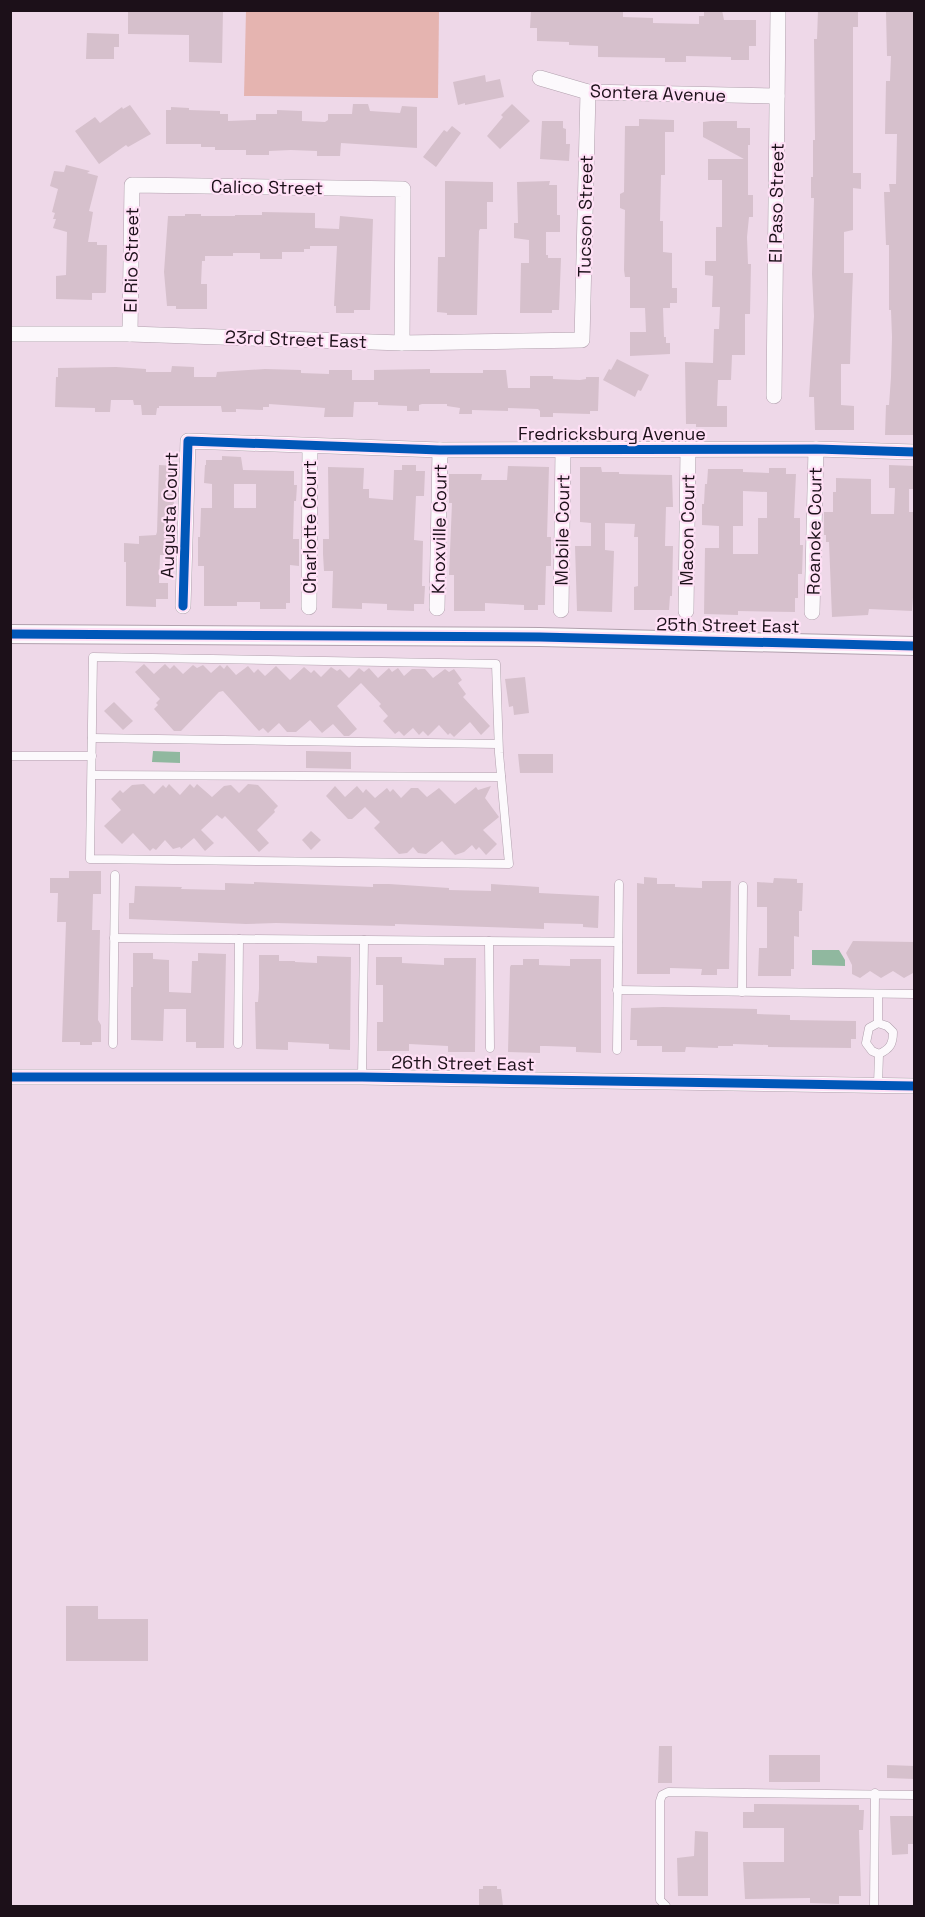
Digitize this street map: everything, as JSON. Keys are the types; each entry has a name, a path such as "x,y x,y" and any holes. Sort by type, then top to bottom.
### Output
{"street":[{"name":"El Paso Street","path":"774,396 778,10"},
{"name":"Sontera Avenue","path":"540,78 588,92 777,96"},
{"name":"Tucson Street","path":"582,340 588,92"},
{"name":"Calico Street","path":"132,185 403,189 402,343"},
{"name":"El Rio Street","path":"130,334 132,185"},
{"name":"23rd Street East","path":"10,334 130,334 402,343 582,340"},
{"name":"Augusta Court","path":"183,606 188,441 310,446"},
{"name":"Fredricksburg Avenue","path":"310,446 440,450 816,449 915,452"},
{"name":"Charlotte Court","path":"309,607 310,446"},
{"name":"Macon Court","path":"686,611 688,449"},
{"name":"Roanoke Court","path":"812,612 816,449"},
{"name":"Knoxville Court","path":"437,608 440,450"},
{"name":"Mobile Court","path":"561,610 563,450"},
{"name":"25th Street East","path":"10,634 540,637 915,646"},
{"name":"26th Street East","path":"10,1077 362,1077 915,1086"}],"lane":[{"path":"93,657 496,664 498,744 509,864 90,859 92,738 93,657"},
{"path":"92,738 498,744"},
{"path":"10,756 92,756"},
{"path":"92,775 501,777"},
{"path":"113,1044 115,875"},
{"path":"617,1050 619,884"},
{"path":"742,992 744,886"},
{"path":"114,938 618,942"},
{"path":"238,1044 239,939"},
{"path":"362,1077 364,940"},
{"path":"489,940 490,1048"},
{"path":"617,990 915,994"},
{"path":"878,1023 879,994"},
{"path":"878,1023 887,1026 893,1032 892,1042 886,1051 879,1054 872,1051 866,1043 869,1028 878,1023"},
{"path":"878,1086 879,1054"},
{"path":"666,1906 660,1900 660,1801 662,1795 668,1792 915,1795"},
{"path":"874,1906 875,1793"}],"shaded area":[{"path":"246,11 439,11 438,98 244,96"},
{"path":"153,751 180,752 180,763 152,762"},
{"path":"812,950 839,950 845,960 845,966 812,965"}],"building":[{"path":"128,10 223,10 222,63 189,62 189,35 128,34"},
{"path":"531,10 623,10 623,17 653,18 653,23 699,24 699,16 704,16 704,10 722,10 724,20 756,20 756,46 749,46 749,60 731,60 731,57 686,56 686,62 665,62 665,58 598,57 598,46 537,41 537,28 530,28"},
{"path":"818,10 858,10 858,27 853,27 853,173 861,173 861,189 853,188 853,230 844,232 844,273 853,273 850,364 841,364 841,405 854,406 854,430 815,430 814,397 809,397 814,316 812,274 814,198 811,198 811,177 813,177 813,140 815,140 814,39 817,39"},
{"path":"915,10 915,435 885,435 886,405 889,405 891,377 892,337 891,310 889,310 889,245 886,245 884,192 890,192 889,184 896,184 897,134 885,134 886,81 890,81 891,56 887,56 886,12"},
{"path":"87,33 119,34 119,47 114,47 114,59 86,59"},
{"path":"485,75 486,82 500,79 504,97 458,105 453,82"},
{"path":"353,104 368,104 370,111 400,113 402,106 417,107 417,148 341,143 340,156 317,156 317,151 291,150 269,151 269,155 246,155 246,150 215,150 215,147 201,147 201,144 166,144 166,110 171,110 171,107 220,111 220,114 228,114 228,121 256,120 256,114 277,114 277,110 302,111 302,121 325,122 328,120 328,114 352,114"},
{"path":"512,104 530,121 500,149 487,136 503,117 501,115"},
{"path":"130,105 151,134 128,147 126,145 99,164 75,131 95,117 100,123 122,107 123,109"},
{"path":"639,119 674,120 674,132 665,132 665,175 661,175 660,221 663,221 663,252 672,253 672,288 677,288 677,303 670,303 670,308 663,308 664,337 666,337 666,343 670,343 670,354 630,356 630,332 646,332 645,308 630,308 630,277 625,277 624,270 625,210 620,208 620,194 624,192 625,126 639,126"},
{"path":"542,121 563,121 563,128 566,129 566,144 570,144 569,161 540,159"},
{"path":"737,121 737,128 750,128 748,195 753,195 753,217 749,217 747,237 748,264 751,264 750,314 745,314 745,355 732,355 731,380 718,380 717,406 727,406 727,427 696,427 696,424 686,424 685,362 713,363 714,329 719,329 720,307 712,307 713,276 705,275 705,261 716,261 716,227 722,227 722,180 708,180 708,159 744,159 703,137 703,122"},
{"path":"452,126 461,133 436,167 423,157 444,130 447,132"},
{"path":"66,165 90,171 87,173 98,176 89,211 93,212 88,242 107,245 106,292 92,293 92,300 56,299 56,276 66,275 67,232 53,228 56,219 53,219 55,213 52,212 58,189 50,186 54,171 64,172"},
{"path":"445,181 493,182 493,202 487,202 487,229 479,231 477,315 447,315 447,313 437,312 438,257 445,257"},
{"path":"550,181 549,185 557,185 557,215 560,215 560,232 546,232 546,255 548,258 561,258 559,310 552,310 552,313 520,313 521,263 529,263 529,240 514,238 514,223 518,223 517,182"},
{"path":"262,212 315,213 315,228 339,229 340,216 373,219 370,310 336,313 336,306 334,306 337,246 310,246 310,249 304,249 304,252 282,252 282,259 260,259 260,253 205,256 205,261 202,261 201,284 207,284 207,309 176,309 176,306 167,306 164,272 168,216 185,216 185,214 262,215"},
{"path":"617,359 649,375 641,391 638,390 635,397 603,380"},
{"path":"172,366 194,367 194,377 216,377 217,372 265,369 301,370 301,373 329,374 329,370 352,370 352,380 374,380 374,370 430,369 430,373 483,373 483,370 506,370 508,388 530,388 530,376 553,376 553,379 580,380 586,377 599,377 598,411 590,411 590,414 553,413 553,417 540,417 538,409 472,410 472,414 459,414 460,408 447,406 447,404 422,404 419,405 419,411 407,411 407,406 378,405 378,402 354,402 353,417 324,417 325,408 269,404 269,407 263,407 263,410 236,409 236,412 222,412 221,406 159,406 156,415 142,415 141,405 134,405 133,400 111,400 110,412 95,412 95,408 55,407 58,368 116,367 146,369 146,372 171,372"},
{"path":"222,456 241,457 243,470 294,471 294,485 297,485 296,501 294,501 293,539 299,539 299,566 290,565 290,603 286,603 286,609 260,609 260,602 237,602 237,606 204,606 204,566 198,566 198,537 200,537 201,508 212,508 212,484 204,483 205,465 206,460 222,460","holes":["234,484 256,484 256,508 234,508"]},
{"path":"159,465 175,466 172,555 160,555 159,583 168,583 168,599 156,599 156,607 126,606 124,543 139,544 139,536 156,535"},
{"path":"402,465 416,465 416,471 425,471 424,496 416,496 414,540 423,541 424,604 414,604 414,611 387,610 387,604 362,603 362,609 332,608 333,571 324,571 323,554 323,539 329,539 328,467 364,468 363,489 369,489 369,498 393,500 394,470 402,470"},
{"path":"889,465 915,466 915,489 909,489 909,512 915,512 912,611 869,609 868,615 832,617 829,542 826,542 826,535 824,535 824,512 833,512 836,478 871,479 871,514 894,514 895,488 889,488"},
{"path":"508,466 549,467 547,537 551,537 551,566 546,566 545,605 538,605 538,610 524,610 524,605 485,603 485,611 454,611 454,575 449,575 452,503 449,503 449,474 482,474 481,480 507,480"},
{"path":"580,467 601,467 602,472 619,472 619,474 672,475 673,507 666,507 665,546 673,546 672,596 670,596 669,610 634,610 634,587 638,586 638,537 634,537 635,524 605,523 605,550 614,551 612,612 577,611 575,546 591,546 591,523 580,522"},
{"path":"769,468 786,468 786,474 796,474 794,518 800,518 800,545 803,545 802,574 798,574 798,598 795,598 795,612 738,611 738,615 704,614 705,548 719,548 719,526 702,525 702,504 704,504 708,469 743,469 743,472 769,473","holes":["743,491 767,492 767,518 758,518 758,554 733,554 733,526 743,526"]},
{"path":"144,664 154,674 165,664 170,669 174,665 183,674 193,665 197,668 203,665 211,673 220,665 224,669 227,665 236,675 248,666 254,673 258,669 265,676 276,666 290,680 304,667 311,673 314,670 321,677 331,667 337,671 340,669 349,678 359,668 364,672 369,668 378,678 389,668 392,672 398,668 404,676 412,669 425,669 433,678 445,669 449,672 454,669 462,680 458,683 466,694 463,697 490,726 481,735 470,722 454,737 450,733 448,735 439,725 428,736 423,731 419,735 413,728 404,736 399,731 395,734 383,721 388,716 379,706 381,704 361,683 337,706 357,729 349,736 344,736 333,724 322,733 310,720 296,732 287,732 279,723 268,733 263,728 259,731 223,691 219,692 181,731 174,731 154,709 160,699 135,672"},
{"path":"525,677 529,713 514,715 513,706 509,707 505,679"},
{"path":"114,702 133,721 123,730 104,711"},
{"path":"306,751 351,752 351,769 306,768"},
{"path":"518,754 553,754 553,773 520,773"},
{"path":"144,784 154,794 163,785 166,788 169,784 180,795 190,784 194,788 197,784 212,797 224,786 231,785 239,793 248,784 258,785 278,806 257,830 269,843 259,852 225,816 222,819 217,815 201,830 214,843 205,851 194,838 181,849 180,847 173,849 165,840 156,850 153,848 150,851 133,833 122,844 104,826 121,810 111,799 120,790 123,793 132,785"},
{"path":"335,786 345,797 357,786 363,793 366,789 375,798 387,788 390,792 393,789 401,798 411,788 418,788 427,797 439,788 455,804 476,787 478,790 491,786 485,798 499,817 483,830 497,844 486,855 479,847 476,850 472,845 464,852 455,855 442,841 426,854 418,853 413,847 407,853 399,854 374,828 380,822 365,807 352,819 348,819 326,796"},
{"path":"311,831 321,840 311,850 302,840"},
{"path":"69,871 101,871 101,894 93,894 92,930 100,930 98,1020 101,1025 101,1042 92,1042 92,1045 62,1042 66,922 57,922 58,893 50,893 50,878 69,878"},
{"path":"644,877 657,878 657,884 675,884 675,887 702,888 702,881 731,881 729,969 717,969 717,975 701,975 702,969 670,968 670,974 637,974 637,883 644,884"},
{"path":"774,878 797,879 797,883 803,883 802,911 799,911 799,937 794,936 794,969 791,969 791,976 758,976 759,948 767,948 767,907 757,907 757,882 773,883"},
{"path":"254,882 373,887 373,884 389,884 449,888 449,890 491,891 491,884 539,887 539,893 599,896 598,928 583,927 583,924 544,923 544,929 395,924 395,926 246,924 129,919 129,903 134,903 135,886 225,890 225,883 254,884"},
{"path":"853,941 915,942 913,973 904,978 893,971 881,978 870,971 860,978 852,974 852,965 846,953"},
{"path":"133,953 153,953 153,959 169,960 169,992 191,993 192,961 198,961 198,953 226,954 224,1048 196,1048 196,1042 186,1042 186,1009 164,1009 163,1041 131,1040"},
{"path":"259,955 279,955 279,961 317,963 317,956 351,957 350,1050 329,1049 329,1044 288,1042 288,1050 256,1049 255,1002 258,1002"},
{"path":"376,957 402,957 402,963 444,965 444,958 476,958 475,1052 448,1052 448,1046 409,1044 409,1051 377,1051 377,1022 383,1022 383,985 376,985"},
{"path":"523,959 539,959 539,965 570,966 570,959 601,959 601,1053 576,1052 576,1047 546,1046 540,1046 540,1053 508,1052 510,967 511,965 523,965"},
{"path":"631,1008 757,1009 757,1014 790,1015 790,1020 856,1021 856,1039 851,1039 851,1048 768,1047 768,1045 733,1044 733,1046 718,1046 718,1048 686,1047 685,1052 662,1052 662,1046 637,1046 637,1040 630,1040"},
{"path":"66,1606 98,1606 98,1619 148,1619 148,1661 66,1661"},
{"path":"659,1746 672,1746 672,1783 658,1783"},
{"path":"769,1755 820,1755 820,1782 769,1782"},
{"path":"887,1765 915,1766 915,1779 887,1778"},
{"path":"754,1804 859,1805 859,1810 864,1810 863,1830 859,1830 861,1896 839,1896 839,1904 810,1903 810,1898 745,1899 743,1862 784,1862 784,1828 743,1828 743,1812 754,1812"},
{"path":"890,1816 915,1816 915,1844 908,1844 908,1854 892,1855"},
{"path":"695,1831 708,1832 708,1896 678,1896 677,1858 694,1856"},
{"path":"483,1886 497,1886 497,1889 501,1889 503,1906 479,1906 479,1889 483,1889"}],"cycle path":[{"path":"183,606 188,441 440,450 816,449 914,452"},
{"path":"10,634 540,637 914,646"},
{"path":"10,1077 362,1077 914,1086"}]}
